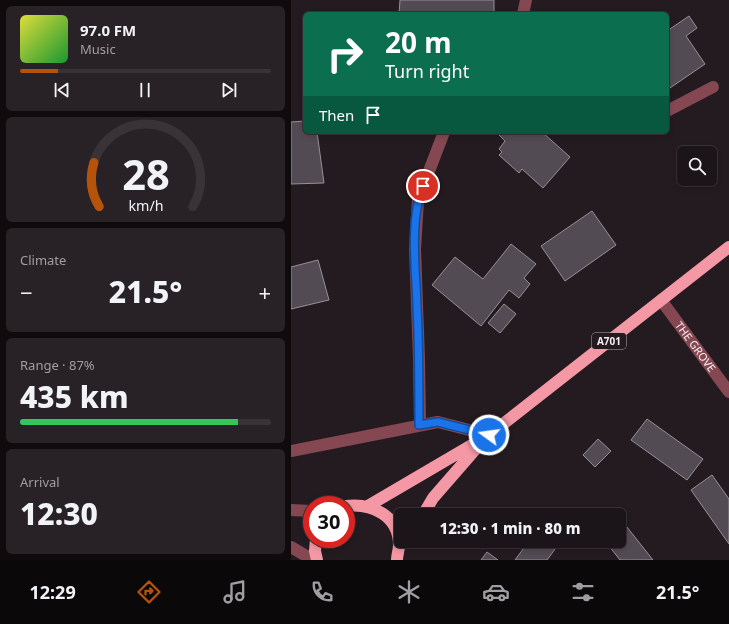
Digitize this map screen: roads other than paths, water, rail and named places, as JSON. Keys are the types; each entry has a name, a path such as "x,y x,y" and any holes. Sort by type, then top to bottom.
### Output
{"highway":[{"name":"A701","path":"368,506 489,435 729,247"},
{"name":"A701","path":"427,508 433,498 489,435"},
{"path":"355,504 368,506 379,511 389,519 396,531 399,544 397,560"},
{"path":"315,548 317,560"},
{"path":"397,560 404,548"}],"street":[{"path":"523,12 526,0"},
{"path":"669,109 713,87"},
{"path":"419,425 419,359 415,248 418,200 443,134"},
{"name":"THE GROVE","path":"661,300 729,392"},
{"path":"291,451 438,422 489,435"},
{"path":"291,510 303,511"},
{"path":"291,547 313,560"}]}
